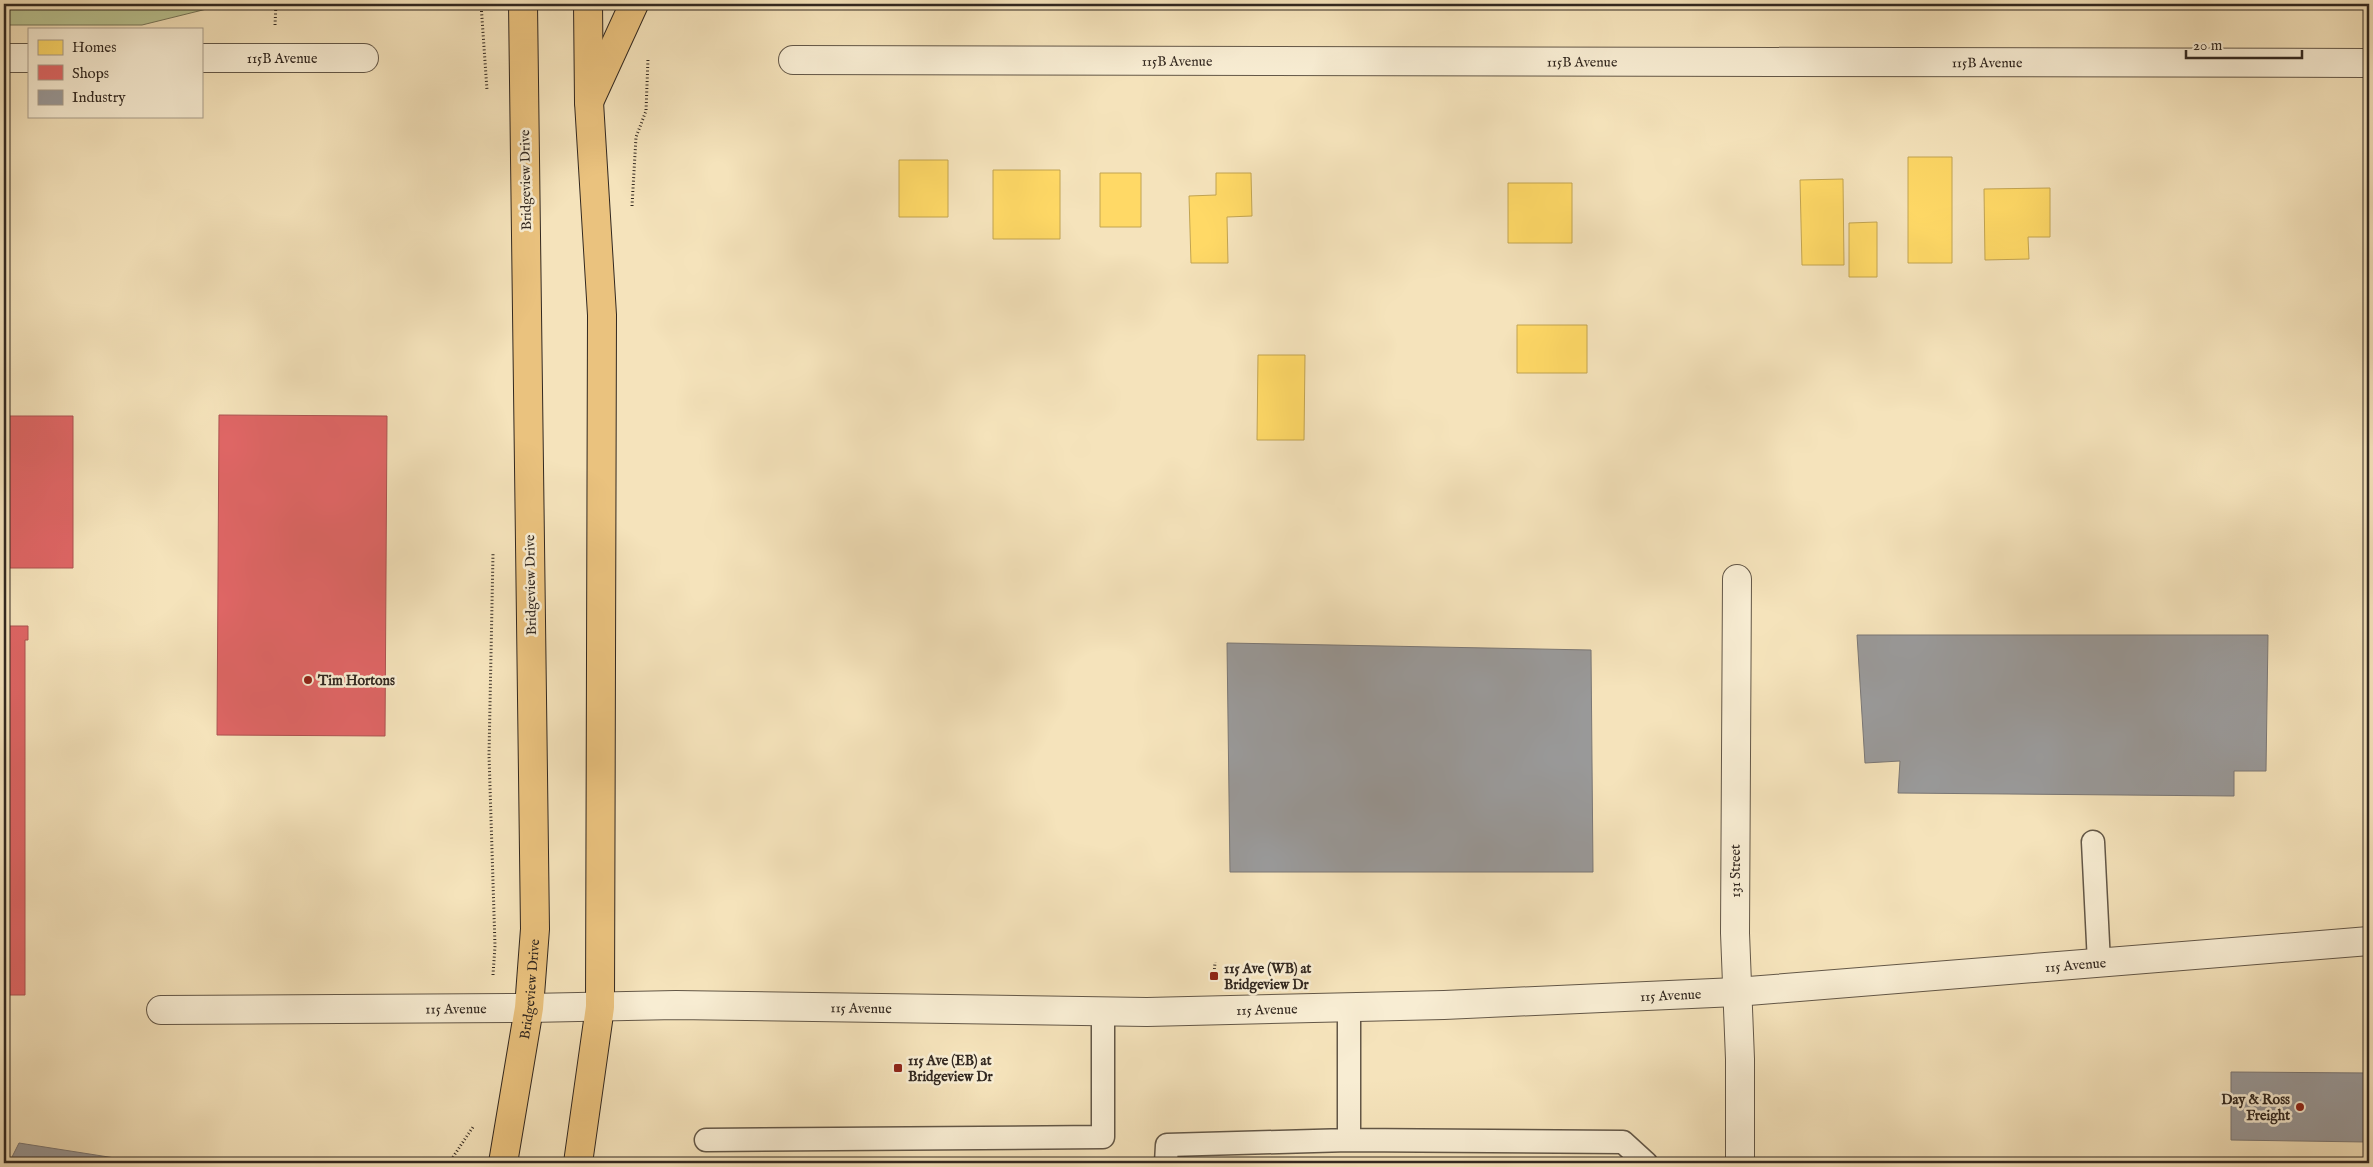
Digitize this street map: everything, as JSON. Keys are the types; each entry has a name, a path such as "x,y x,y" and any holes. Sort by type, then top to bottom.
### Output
{"main road":[{"name":"Bridgeview Drive","path":"503,1163 529,1008 535,929 523,4"},
{"path":"578,1163 600,1006 602,315 588,102 588,4"},
{"path":"588,102 634,4"}],"street":[{"path":"4,58 28,58"},
{"name":"115B Avenue","path":"202,58 364,58"},
{"name":"115B Avenue","path":"794,60 2369,63"},
{"name":"131 Street","path":"1737,579 1736,992 1740,1059 1740,1163"},
{"name":"115 Avenue","path":"161,1010 529,1008 676,1005 1103,1011 1444,1005 1736,992 2369,941"}],"lane":[{"path":"2092,842 2099,962"},
{"path":"1349,1007 1349,1140"},
{"path":"706,1140 1103,1137 1103,1011"},
{"path":"1166,1163 1166,1146 1349,1140 1623,1142 1646,1163"}],"path":[{"path":"646,111 650,52"},
{"path":"493,550 489,755 494,946"},
{"path":"1214,976 1215,962"},
{"path":"448,1163 473,1128 475,1119"}],"green space":[{"path":"4,4 227,4 142,25 4,25"}],"building: Homes":[{"path":"1908,157 1952,157 1952,263 1908,263"},
{"path":"899,160 948,160 948,217 899,217"},
{"path":"993,170 1060,170 1060,239 993,239"},
{"path":"1100,173 1141,173 1141,227 1100,227"},
{"path":"1216,173 1251,173 1252,216 1227,217 1228,263 1191,263 1189,196 1216,195"},
{"path":"1843,179 1844,265 1802,265 1800,180"},
{"path":"1508,183 1572,183 1572,243 1508,243"},
{"path":"2050,188 2050,237 2028,237 2029,259 1985,260 1984,189"},
{"path":"1877,222 1877,277 1849,277 1849,223"},
{"path":"1517,325 1587,325 1587,373 1517,373"},
{"path":"1258,355 1305,355 1304,440 1257,440"}],"building: Shops":[{"path":"219,415 387,416 385,736 217,735"},
{"path":"4,416 73,416 73,568 4,568"},
{"path":"4,626 28,626 28,640 25,640 25,995 4,995"}],"building: Industry":[{"path":"1857,635 2268,635 2266,771 2234,771 2234,796 1898,793 1900,761 1865,763"},
{"path":"1227,643 1591,650 1593,872 1230,872"},
{"name":"Day & Ross Freight","path":"2231,1072 2369,1073 2369,1163 2365,1163 2366,1142 2231,1140"},
{"path":"19,1143 147,1163 9,1163"}],"place":[{"name":"Tim Hortons","path":"308,680"},
{"name":"115 Ave (WB) at Bridgeview Dr","path":"1214,976"},
{"name":"115 Ave (EB) at Bridgeview Dr","path":"898,1068"},
{"name":"Day & Ross Freight","path":"2300,1107"}]}
